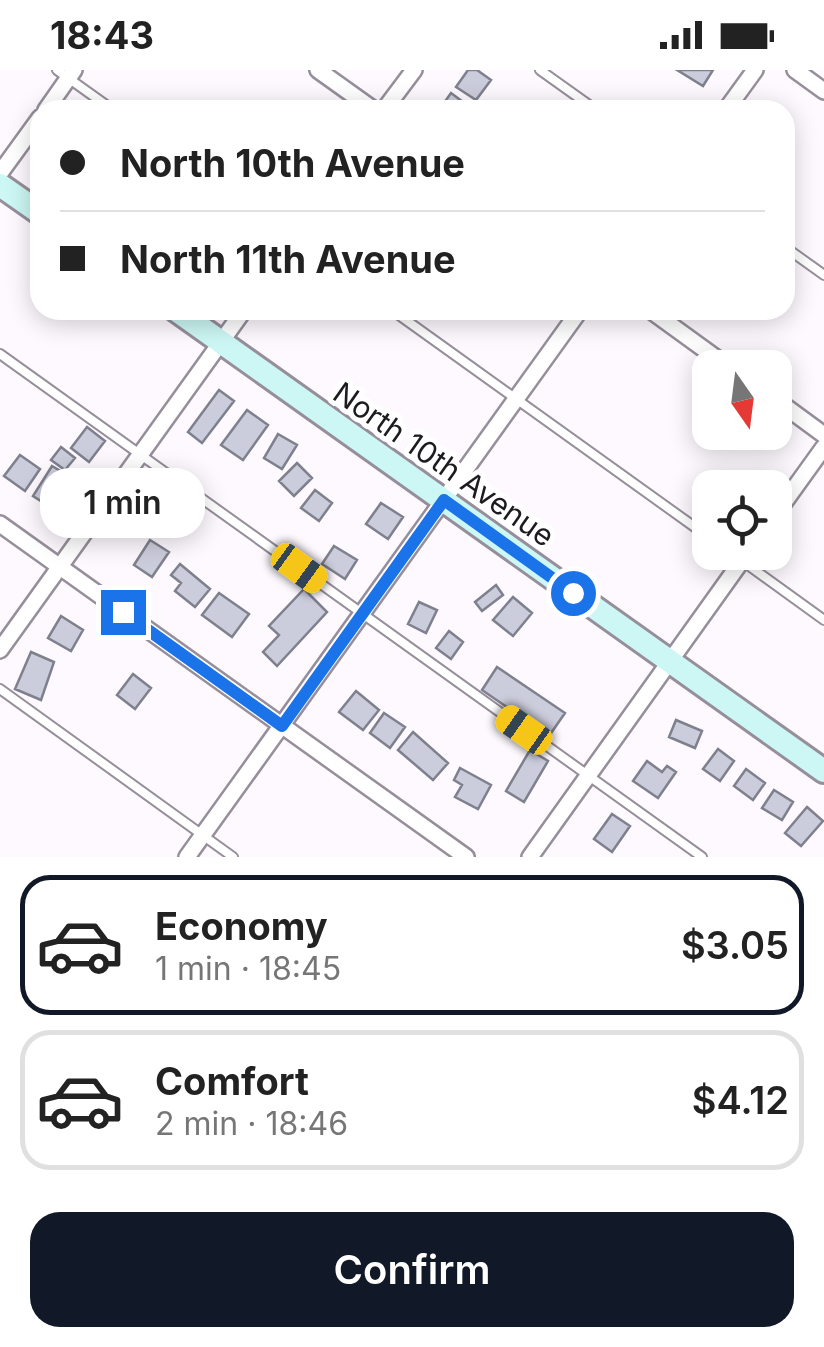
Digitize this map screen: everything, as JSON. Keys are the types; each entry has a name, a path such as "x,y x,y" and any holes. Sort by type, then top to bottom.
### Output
{"street":[{"path":"318,70 360,100"},
{"path":"392,100 414,70"},
{"path":"733,100 755,70"},
{"path":"795,70 824,91"},
{"path":"52,100 67,73"},
{"path":"0,173 30,132"},
{"path":"0,184 30,206"},
{"name":"North 10th Avenue","path":"190,320 824,771"},
{"path":"0,650 237,320"},
{"path":"187,857 573,320"},
{"path":"664,320 705,350"},
{"path":"792,412 824,435"},
{"path":"792,491 824,447"},
{"path":"0,524 466,857"},
{"path":"530,857 670,662 730,570"}],"lane":[{"path":"540,70 582,100"},
{"path":"67,73 101,100"},
{"path":"795,254 824,275"},
{"path":"406,320 692,525"},
{"path":"0,354 702,857"},
{"path":"759,570 824,620"},
{"path":"0,689 233,857"}],"building":[{"path":"468,70 477,70 491,80 476,100 456,87"},
{"path":"677,70 713,70 703,86"},
{"path":"219,390 234,401 202,443 188,432"},
{"path":"247,410 268,425 243,460 221,445"},
{"path":"87,427 105,441 89,462 71,448"},
{"path":"278,434 297,445 282,469 264,458"},
{"path":"61,447 75,458 65,470 51,460"},
{"path":"20,455 40,469 25,491 4,476"},
{"path":"297,463 312,478 294,496 279,481"},
{"path":"52,466 74,479 55,510 33,496"},
{"path":"315,490 332,503 319,521 301,508"},
{"path":"381,503 403,517 388,539 366,524"},
{"path":"150,540 169,552 152,577 134,565"},
{"path":"334,546 357,560 345,579 322,564"},
{"path":"180,564 210,589 195,607 175,591 181,583 171,575"},
{"path":"496,585 503,595 482,611 475,602"},
{"path":"304,589 327,612 277,666 263,652 279,635 269,626"},
{"path":"219,593 249,614 232,637 202,615"},
{"path":"513,597 532,613 513,636 493,620"},
{"path":"419,602 437,610 426,633 408,624"},
{"path":"61,616 83,630 71,651 48,638"},
{"path":"449,631 463,642 451,659 436,648"},
{"path":"31,652 54,662 41,700 15,689"},
{"path":"497,667 565,713 549,736 482,690"},
{"path":"133,674 151,688 135,709 117,695"},
{"path":"356,691 379,710 363,730 339,712"},
{"path":"384,713 405,727 390,748 370,733"},
{"path":"676,720 702,731 695,748 669,737"},
{"path":"413,732 448,763 433,780 398,750"},
{"path":"718,749 734,761 720,781 703,769"},
{"path":"530,750 548,761 524,802 506,791"},
{"path":"647,761 662,772 667,766 676,772 658,798 633,781"},
{"path":"460,768 491,785 478,809 455,797 462,785 454,780"},
{"path":"746,769 765,783 753,800 734,786"},
{"path":"774,790 793,802 782,820 762,808"},
{"path":"807,807 823,821 801,846 785,833"},
{"path":"612,814 630,826 612,852 594,839"}],"route":[{"path":"123,612 282,726 444,500 573,593"}]}
